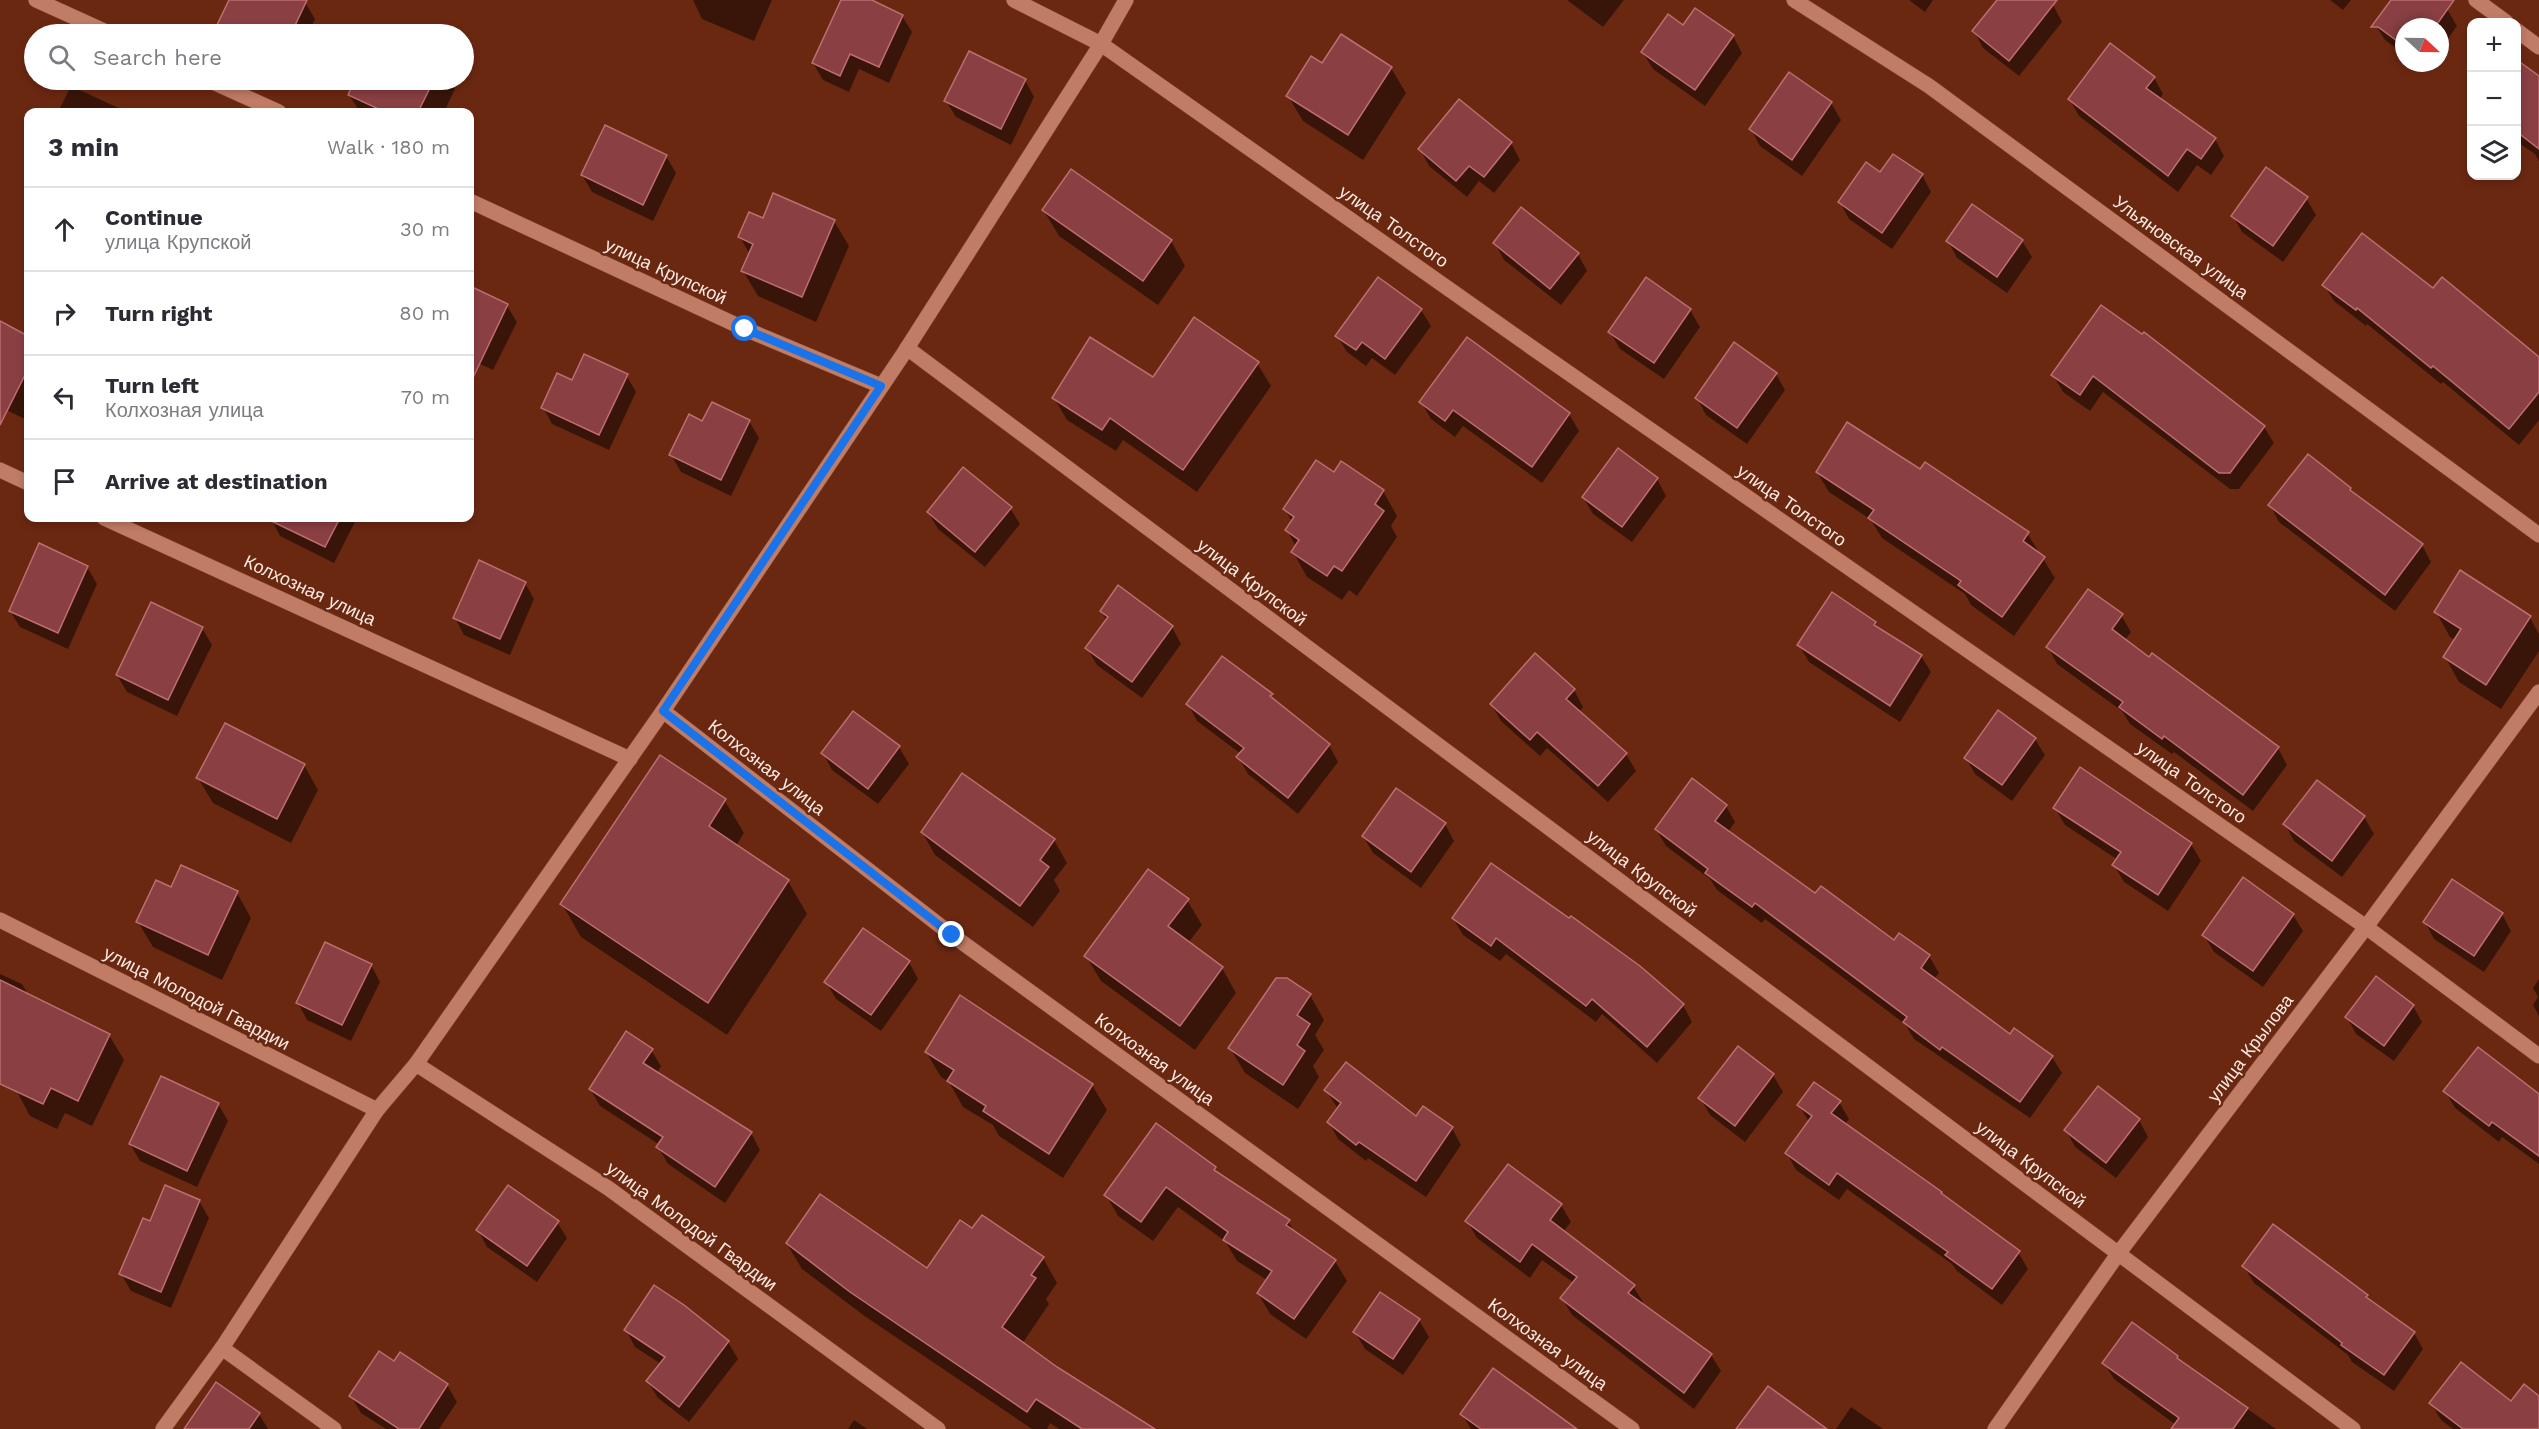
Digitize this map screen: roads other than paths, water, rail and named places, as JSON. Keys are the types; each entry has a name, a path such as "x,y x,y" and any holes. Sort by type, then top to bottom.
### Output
{"street":[{"path":"36,0 89,24"},
{"name":"улица Толстого","path":"1014,0 1101,44 1534,349 2367,927 2539,1056"},
{"path":"163,1429 222,1348 376,1110 416,1064 663,711 907,348 1101,44 1126,0"},
{"name":"Ульяновская улица","path":"1794,0 1929,86 2539,535"},
{"path":"2476,0 2501,18"},
{"path":"2521,33 2539,47"},
{"path":"230,90 270,108"},
{"name":"улица Крупской","path":"474,203 745,329 881,386"},
{"name":"улица Крупской","path":"907,348 2353,1429"},
{"path":"0,470 24,481"},
{"name":"Колхозная улица","path":"113,522 630,759"},
{"name":"улица Крылова","path":"1995,1429 2118,1254 2367,927 2539,692"},
{"name":"Колхозная улица","path":"663,711 952,935 1632,1429"},
{"name":"улица Молодой Гвардии","path":"0,920 376,1110"},
{"name":"улица Молодой Гвардии","path":"416,1064 608,1188 938,1429"},
{"path":"222,1348 334,1429"}]}
